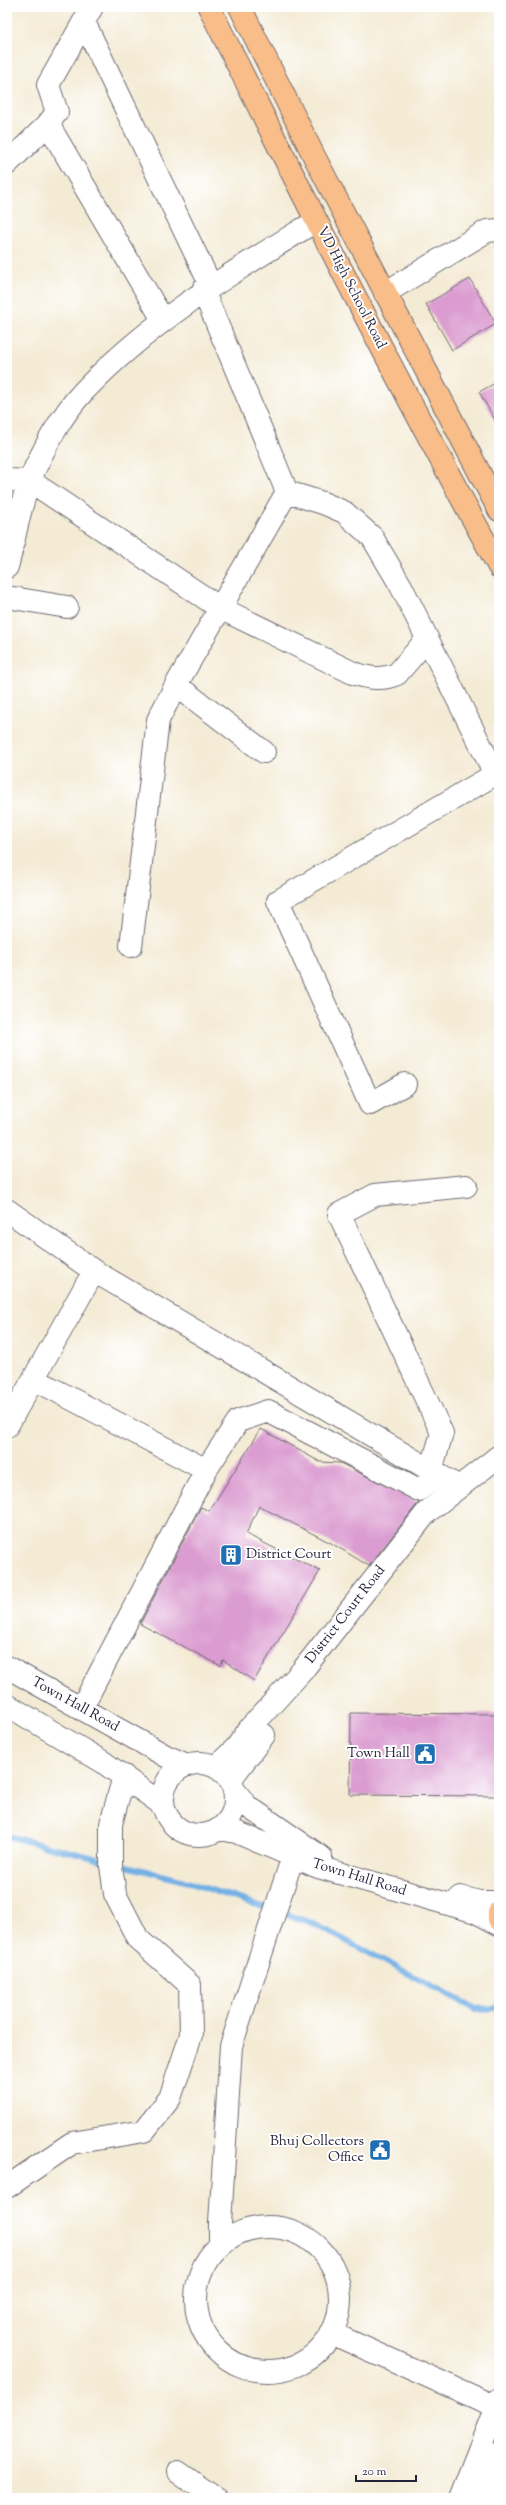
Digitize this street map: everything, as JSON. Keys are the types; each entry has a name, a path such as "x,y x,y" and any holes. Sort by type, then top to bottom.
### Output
{"main road":[{"name":"VD High School Road","path":"209,7 316,221 436,452 499,567"},
{"name":"VD High School Road","path":"240,7 315,158 499,510"},
{"path":"499,1912 499,1919"}],"street":[{"path":"7,164 48,124 57,112 48,85 88,14"},
{"path":"88,14 208,288 287,492"},
{"path":"48,124 163,320"},
{"path":"7,567 30,481 52,435 82,392 163,320 208,288 316,221"},
{"path":"385,293 487,230 499,230"},
{"path":"7,480 30,481 220,608 353,673 368,678 386,678 397,674 427,639"},
{"path":"131,946 158,720 176,685 287,492"},
{"path":"287,492 323,503 344,512 372,537 401,586 497,773 278,901 370,1104 405,1084"},
{"path":"7,597 67,607"},
{"path":"176,685 264,752"},
{"path":"82,1709 206,1470 238,1421 268,1411 419,1490 435,1472 442,1433 339,1214 375,1195 466,1186"},
{"path":"7,1210 94,1271 459,1487"},
{"path":"7,1426 94,1271"},
{"path":"34,1379 206,1470"},
{"name":"District Court Road","path":"226,1779 237,1747 250,1728 302,1671 427,1512 499,1456"},
{"name":"District Court Road","path":"226,1779 313,1681 481,1469"},
{"name":"Town Hall Road","path":"7,1666 166,1756 187,1765"},
{"path":"7,1705 124,1776 163,1805"},
{"path":"197,1763 226,1779 233,1812 220,1829 200,1836 190,1835 172,1824 163,1805 163,1794 168,1780 178,1769 187,1765 197,1763"},
{"path":"7,2187 72,2143 144,2131 170,2098 191,2035 190,1985 138,1939 115,1894 111,1858 111,1824 124,1776"},
{"name":"Town Hall Road","path":"226,1779 247,1806 319,1856 479,1902 499,1902"},
{"name":"Town Hall Road","path":"220,1829 236,1832 318,1867 476,1912 499,1924"},
{"path":"220,2245 220,2223 231,2046 293,1856"},
{"path":"274,2227 302,2236 315,2245 334,2271 338,2286 339,2303 337,2318 331,2333 322,2347 310,2358 296,2365 280,2370 250,2369 225,2357 206,2336 200,2324 196,2296 203,2268 220,2245 246,2230 274,2227"},
{"path":"331,2333 498,2404 460,2498"},
{"path":"484,2441 487,2485 484,2498"},
{"path":"178,2472 215,2498"}],"building":[{"path":"470,279 496,324 452,350 426,304"},
{"path":"499,381 499,427 479,392"},
{"name":"District Court","path":"261,1429 320,1462 340,1463 419,1502 369,1566 331,1543 259,1506 246,1534 320,1571 254,1681 223,1660 221,1666 140,1624 201,1507 209,1511"},
{"name":"Town Hall","path":"351,1713 499,1714 499,1796 350,1795"}],"waterway":[{"path":"7,1836 106,1861"},
{"path":"115,1863 181,1880 312,1923 476,2009 499,2008"}],"place":[{"name":"District Court","path":"231,1555"},
{"name":"Town Hall","path":"425,1754"},
{"name":"Bhuj Collectors Office","path":"380,2150"}]}
